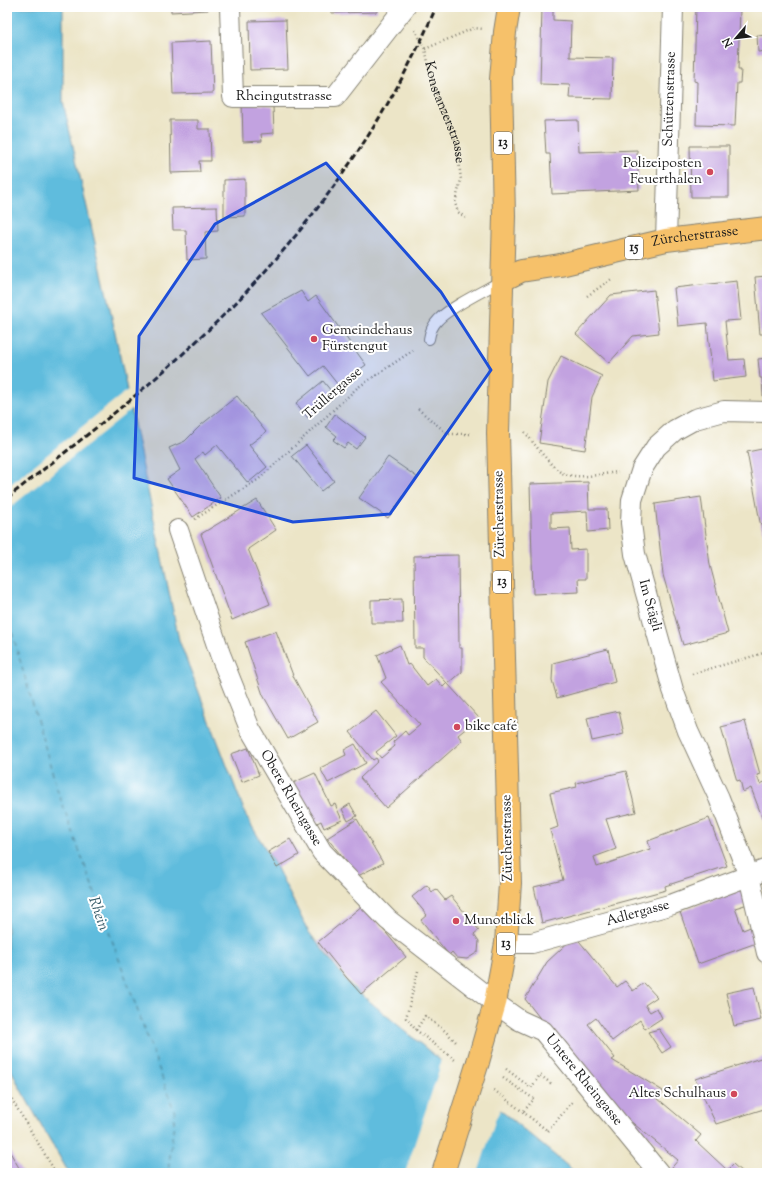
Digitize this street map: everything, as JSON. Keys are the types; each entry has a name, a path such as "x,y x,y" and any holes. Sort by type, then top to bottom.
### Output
{"main road":[{"name":"13","path":"503,280 504,216 501,79 505,32 509,7"},
{"name":"Zürcherstrasse","path":"469,1063 495,1004 506,942 510,883 498,433 503,280 521,271 560,265 666,240 767,228"},
{"name":"13","path":"443,1173 469,1063"}],"street":[{"name":"Rheingutstrasse","path":"230,7 233,97 335,97 406,10"},
{"name":"Schützenstrasse","path":"666,240 673,7"},
{"name":"Im Stägli","path":"767,412 724,412 695,419 675,430 656,447 642,469 632,500 631,523 635,554 673,690 688,731 719,798 758,873 767,953"},
{"name":"Obere Rheingasse","path":"178,530 220,654 250,729 322,852 388,920 495,1004"},
{"name":"Adlergasse","path":"506,942 532,944 673,904 758,873"},
{"name":"Untere Rheingasse","path":"495,1004 519,1020 543,1031 659,1173"}],"lane":[{"path":"429,340 431,330 438,320 451,310 503,280"}],"path":[{"name":"Konstanzerstrasse","path":"406,10 425,49 434,88 457,144 461,180 455,203 458,212 466,218"},
{"path":"425,49 474,28 505,32"},
{"name":"Trüllergasse","path":"178,530 259,479 357,388 429,340"},
{"path":"418,409 448,434 472,434"},
{"path":"524,432 541,453 562,473 579,477 642,469"},
{"path":"690,675 767,652"},
{"path":"429,952 419,968 406,1018 416,1030 469,1063"},
{"path":"416,1030 425,1016 456,1042"},
{"path":"506,1069 531,1088 540,1075 553,1085"},
{"path":"503,1078 534,1099 523,1112"},
{"path":"489,1086 548,1131 587,1085"},
{"path":"7,1088 14,1103 56,1173"},
{"path":"7,1106 14,1103"}],"highlighted area":[{"path":"326,163 441,292 491,370 390,514 293,522 134,478 139,336 215,224"}],"water":[{"name":"Rhein","path":"7,7 63,7 63,102 111,313 179,640 247,818 277,868 308,931 351,986 576,1173 69,1173 21,1090 7,1061"}],"pier":[{"path":"129,389 133,408 7,510 7,487"},
{"path":"441,1057 501,1108 496,1118 478,1173 405,1173 439,1070"}],"building":[{"path":"171,7 208,7 208,10 171,12"},
{"path":"332,7 377,7 377,12 332,13"},
{"path":"696,7 740,9 738,70 741,70 740,83 737,83 735,126 696,125 697,82 694,81"},
{"path":"542,8 553,8 553,20 571,21 570,57 613,58 612,99 569,98 570,85 540,84"},
{"path":"286,20 288,69 250,70 249,21"},
{"path":"757,35 767,36 767,51 758,52"},
{"path":"211,41 213,93 173,94 171,43"},
{"path":"242,102 273,106 274,133 261,134 262,141 243,142"},
{"path":"170,120 198,120 198,129 210,129 211,161 199,161 200,172 171,173"},
{"path":"578,120 579,152 637,150 639,190 552,194 550,154 546,154 544,121"},
{"path":"690,146 729,146 729,197 691,197"},
{"path":"245,179 245,216 224,217 224,180"},
{"path":"217,207 218,231 205,232 206,259 187,260 186,230 173,230 172,208"},
{"path":"767,276 767,343 765,343 764,334 760,334 755,277"},
{"path":"737,281 741,320 725,321 729,360 744,359 746,377 713,381 707,323 678,326 674,288"},
{"path":"654,290 659,333 633,336 609,363 576,334 611,295"},
{"name":"Gemeindehaus Fürstengut","path":"301,291 308,302 316,296 366,365 338,385 323,366 310,376 261,313"},
{"path":"561,356 602,376 592,397 585,450 539,443 548,382"},
{"path":"767,358 767,396 763,396 762,378 760,378 758,359"},
{"path":"323,381 335,396 308,418 296,403"},
{"path":"237,396 266,432 249,445 267,467 248,483 217,445 205,455 203,452 195,459 221,498 193,517 167,479 180,470 169,448 185,441 201,425"},
{"path":"335,414 365,437 356,449 348,443 344,448 333,440 337,436 326,427"},
{"path":"306,445 334,481 321,491 292,456"},
{"path":"767,448 767,542 760,522 747,452"},
{"path":"388,457 417,477 388,518 359,498"},
{"path":"588,482 589,509 607,509 608,530 588,532 587,511 551,513 551,529 570,528 571,550 586,549 586,579 578,579 579,592 533,594 530,484"},
{"path":"701,497 710,565 728,633 683,645 663,575 655,504"},
{"path":"257,500 276,530 248,549 270,604 232,620 201,534"},
{"path":"458,555 459,648 462,648 462,672 448,684 479,718 458,735 462,741 386,808 360,778 378,761 376,758 373,760 350,732 376,711 396,736 376,752 381,758 395,746 393,742 405,731 408,735 420,725 381,682 386,678 377,655 400,645 407,665 410,664 427,686 436,679 443,687 447,683 423,657 423,648 415,648 414,556"},
{"path":"402,599 403,623 371,623 371,600"},
{"path":"276,631 294,678 318,722 288,739 263,695 245,642"},
{"path":"608,649 615,682 557,698 552,680 553,663"},
{"path":"619,711 624,734 592,741 587,718"},
{"path":"745,721 760,774 757,775 760,784 767,781 767,830 751,788 743,792 740,780 737,781 721,727"},
{"path":"355,744 366,763 328,783 320,768 346,755 344,750"},
{"path":"248,748 259,775 242,782 231,754"},
{"path":"626,771 636,812 606,819 616,849 594,857 597,867 650,849 648,841 709,818 727,866 665,886 666,890 542,923 534,887 563,880 550,830 558,827 550,793 577,787 576,783"},
{"path":"315,773 331,806 335,804 342,820 324,828 321,821 313,825 293,783"},
{"path":"350,804 357,816 348,821 342,809"},
{"path":"357,819 383,863 358,876 327,838"},
{"path":"290,839 299,855 277,868 268,852"},
{"path":"427,885 432,892 436,889 445,900 451,896 479,930 474,934 479,941 478,952 467,959 457,958 452,952 449,955 421,920 427,915 412,897"},
{"path":"743,889 748,904 735,908 743,930 753,926 759,942 698,964 680,912"},
{"path":"363,905 406,957 361,994 318,942"},
{"path":"575,936 617,987 625,981 633,991 644,983 657,997 645,1005 650,1012 657,1008 662,1018 645,1029 640,1020 612,1041 596,1018 588,1024 615,1058 612,1060 663,1091 657,1098 701,1135 696,1141 727,1170 733,1164 743,1173 671,1173 669,1171 678,1160 602,1098 525,999 547,962"},
{"path":"754,987 761,1020 734,1026 726,993"},
{"path":"659,1029 671,1047 662,1053 648,1032"},
{"name":"Altes Schulhaus","path":"767,1056 767,1108 716,1124 695,1079"},
{"path":"7,1147 22,1173 7,1173"}],"ferry route":[{"path":"7,615 58,792 175,1113 168,1173"}],"railway":[{"path":"7,498 106,420 178,358 237,302 271,265 304,225 365,141 415,53 436,7"}],"place":[{"name":"Polizeiposten Feuerthalen","path":"710,172"},
{"name":"Gemeindehaus Fürstengut","path":"314,339"},
{"name":"bike café","path":"457,727"},
{"name":"Munotblick","path":"456,921"},
{"name":"Altes Schulhaus","path":"734,1094"}]}
